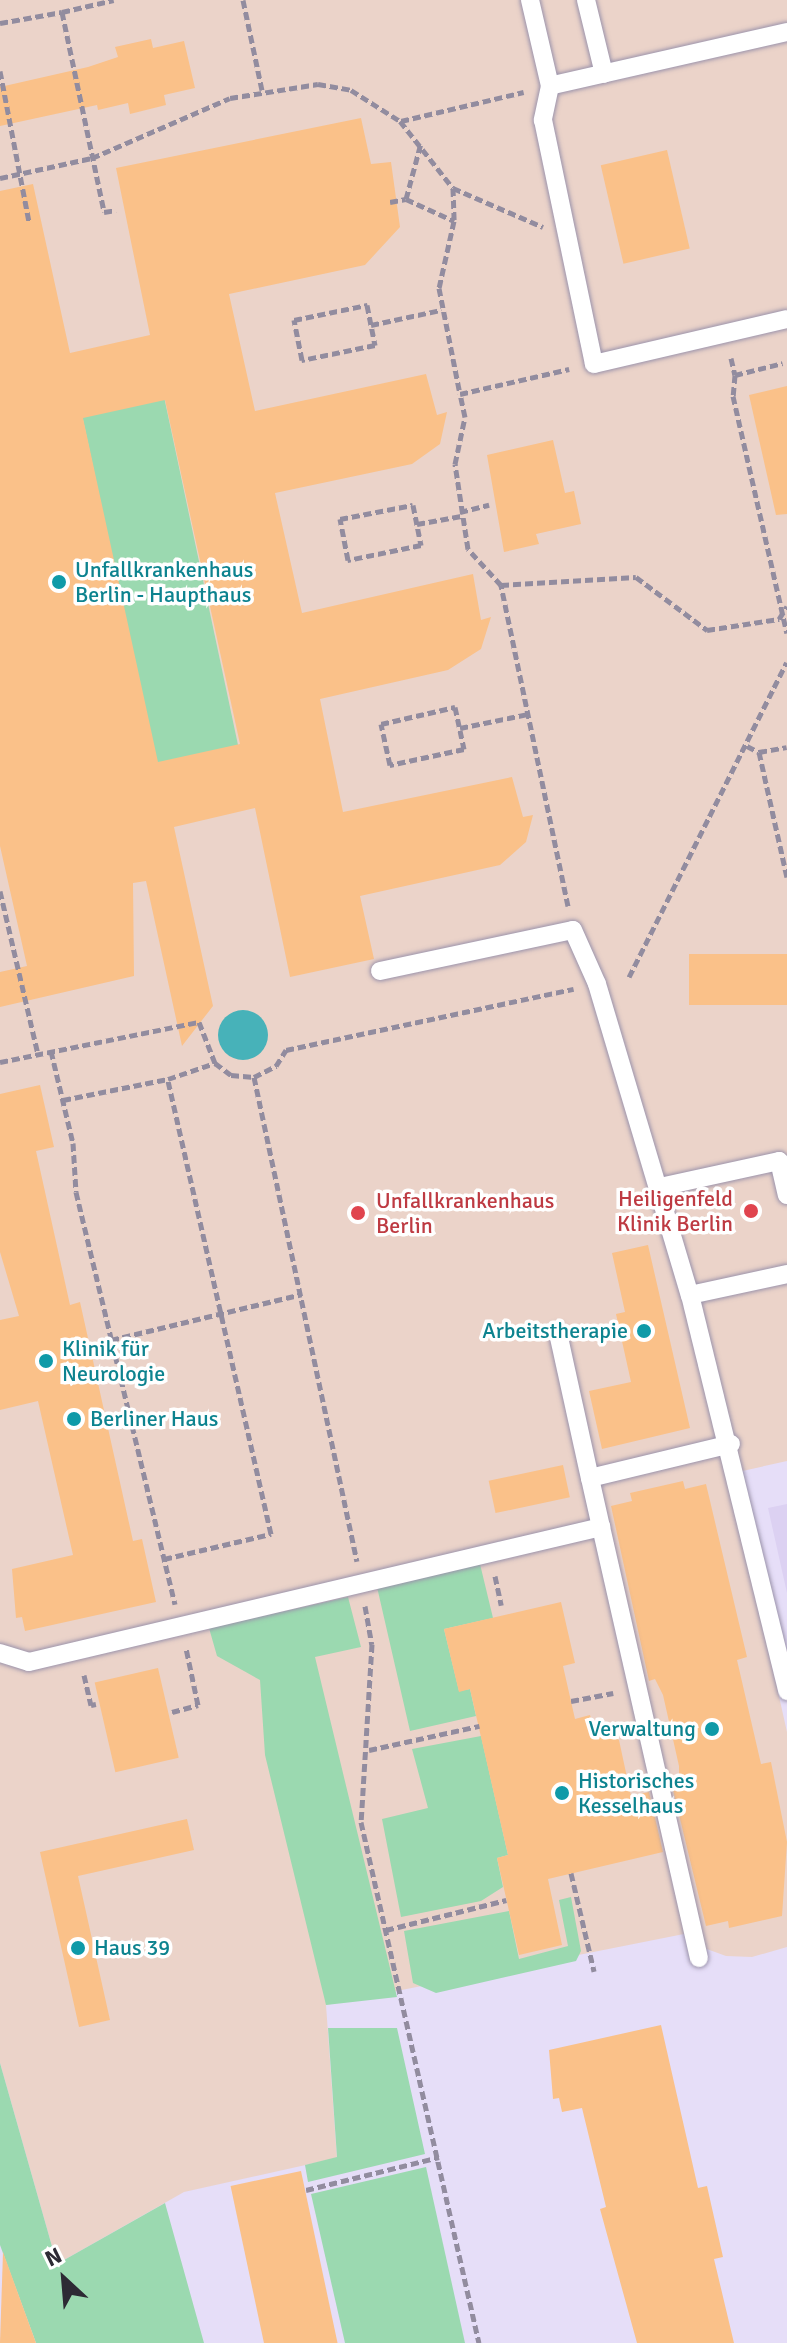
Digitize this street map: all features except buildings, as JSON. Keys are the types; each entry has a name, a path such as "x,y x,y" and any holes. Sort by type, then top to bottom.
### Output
{"lane":[{"path":"530,0 550,86 543,120 594,364 787,319"},
{"path":"586,0 604,74"},
{"path":"550,86 787,32"},
{"path":"380,971 573,930 597,984 660,1187 731,1444 787,1691"},
{"path":"660,1187 779,1161 787,1195"},
{"path":"690,1295 787,1274"},
{"path":"558,1333 699,1958"},
{"path":"590,1478 731,1444"},
{"path":"0,1653 29,1662 361,1581 601,1527"}],"path":[{"path":"0,23 114,0"},
{"path":"243,0 262,90"},
{"path":"62,12 104,212 116,210"},
{"path":"0,71 29,222"},
{"path":"0,178 92,158 190,113 262,90 318,84 351,90 400,121 421,143 453,188 536,227 565,224"},
{"path":"400,121 550,86"},
{"path":"406,199 421,143"},
{"path":"453,188 454,221 439,288 465,417 455,464 460,514 468,549 501,585 573,930"},
{"path":"390,202 406,199 454,221"},
{"path":"367,305 371,325 375,345 302,360 294,320 367,305"},
{"path":"371,325 441,310"},
{"path":"725,334 735,375 733,396 779,619 787,633"},
{"path":"735,375 783,363"},
{"path":"460,394 594,364"},
{"path":"413,505 417,524 421,545 348,560 340,519 413,505"},
{"path":"417,524 489,505"},
{"path":"501,585 636,577 707,630 779,619 787,606"},
{"path":"629,977 787,662"},
{"path":"455,707 460,728 464,749 390,765 381,724 455,707"},
{"path":"460,728 528,714"},
{"path":"747,746 759,752 787,747"},
{"path":"759,752 787,877"},
{"path":"0,891 38,1054"},
{"path":"0,1062 199,1022 215,1063 231,1075 254,1077 276,1066 286,1050 597,984"},
{"path":"51,1051 63,1100 76,1192 198,1705 172,1712"},
{"path":"63,1100 168,1079 215,1063"},
{"path":"254,1077 302,1294 372,1644 369,1750 361,1822 479,2343"},
{"path":"164,1559 271,1534 168,1079"},
{"path":"111,1340 302,1294"},
{"path":"79,1651 91,1705 96,1704"},
{"path":"571,1701 638,1689"},
{"path":"369,1750 479,1726"},
{"path":"571,1873 594,1971"},
{"path":"386,1930 506,1900"},
{"path":"306,2190 439,2157"}],"shaded area":[{"name":"Unfallkrankenhaus Berlin","path":"0,0 787,0 787,1461 729,1474 787,1732 787,1947 752,1957 726,1956 704,1948 699,1931 326,2005 337,2158 184,2192 57,2264 0,2063"},
{"path":"163,392 240,753 158,770 81,409"},
{"path":"243,1010 260,1018 268,1035 260,1052 243,1060 226,1052 218,1035 226,1018"},
{"path":"787,1504 787,1593 768,1508"},
{"path":"480,1564 493,1618 444,1629 459,1691 470,1689 476,1716 410,1731 377,1587"},
{"path":"348,1597 361,1647 315,1657 397,1997 326,2005 265,1755 260,1680 217,1656 209,1628"},
{"path":"481,1736 508,1855 497,1858 503,1887 481,1901 401,1917 382,1819 428,1808 412,1749"},
{"path":"571,1897 581,1951 576,1961 436,1993 413,1983 404,1931 509,1911 519,1959 568,1946 559,1900"},
{"path":"328,2028 397,2028 425,2154 308,2182 305,2165 337,2157"},
{"path":"0,2063 57,2264 165,2203 204,2343 36,2343 0,2245"},
{"path":"426,2167 465,2343 345,2343 311,2194"}],"place":[{"name":"Unfallkrankenhaus Berlin - Haupthaus","path":"59,582"},
{"name":"Heiligenfeld Klinik Berlin","path":"751,1211"},
{"name":"Unfallkrankenhaus Berlin","path":"358,1213"},
{"name":"Arbeitstherapie","path":"644,1331"},
{"name":"Klinik für Neurologie","path":"46,1361"},
{"name":"Berliner Haus","path":"74,1419"},
{"name":"Verwaltung","path":"712,1729"},
{"name":"Historisches Kesselhaus","path":"562,1793"},
{"name":"Haus 39","path":"78,1948"}]}
